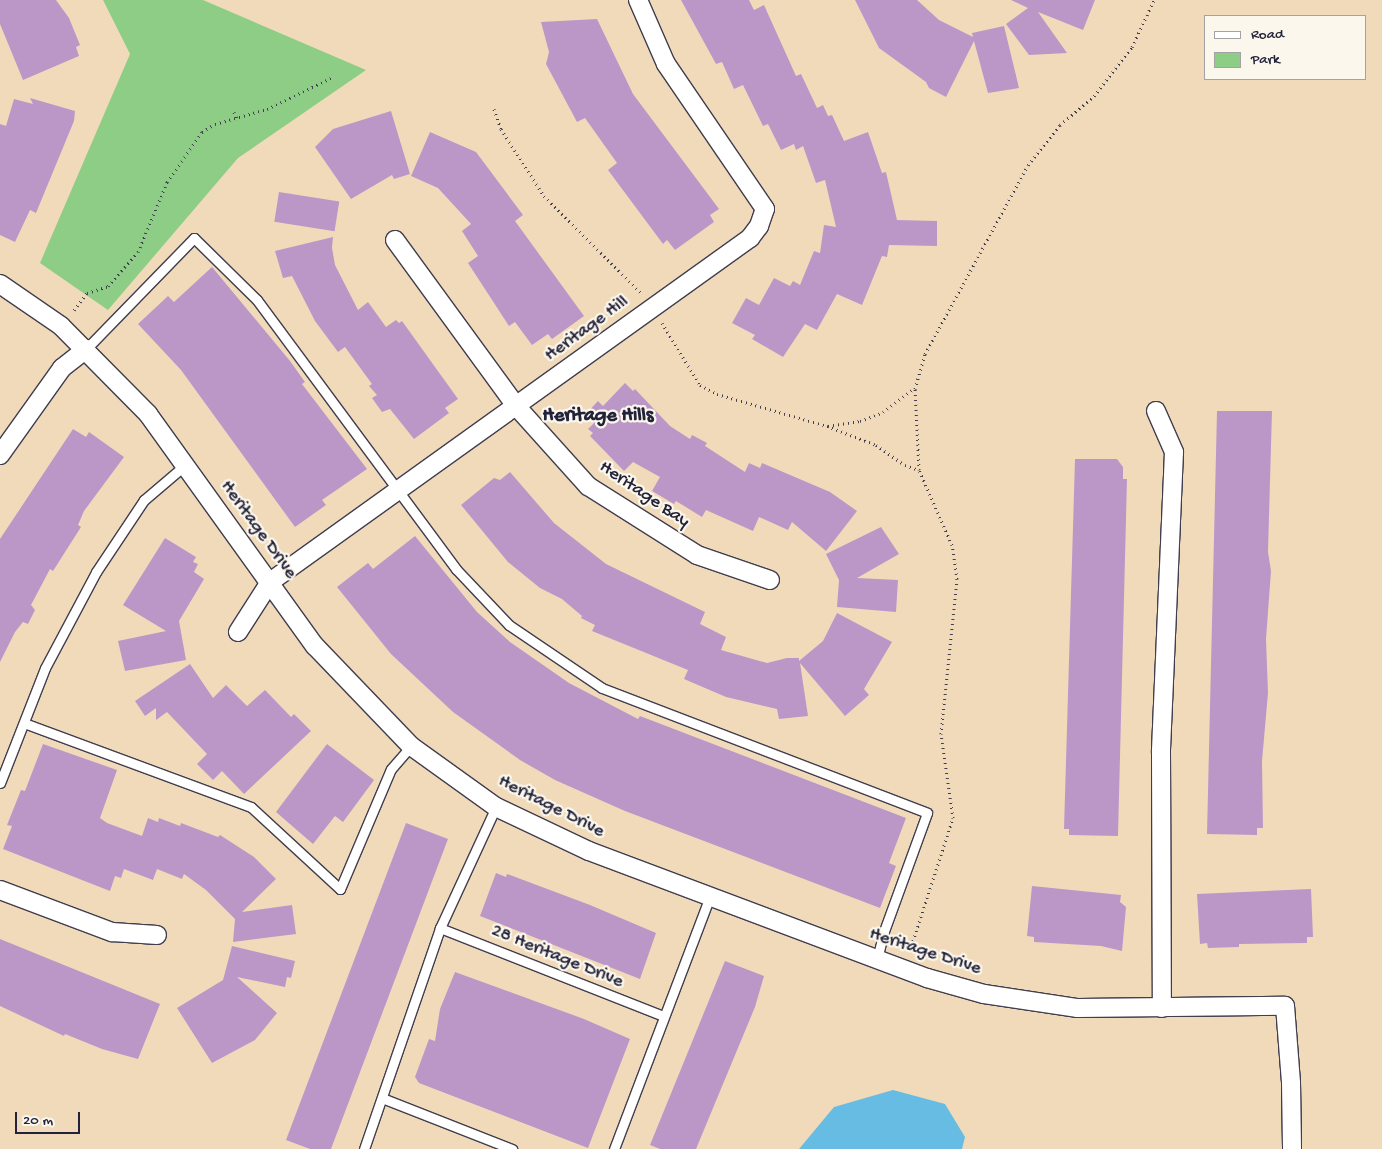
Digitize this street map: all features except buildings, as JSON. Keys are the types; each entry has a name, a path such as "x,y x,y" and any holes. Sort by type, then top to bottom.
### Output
{"street":[{"name":"Heritage Hill","path":"238,632 270,582 400,491 750,238 765,209 666,64 638,0"},
{"name":"Heritage Bay","path":"395,240 516,406 588,486 697,555 770,580"},
{"name":"Heritage Drive","path":"0,284 33,305 86,349 148,414 315,646 411,746 496,807 588,851 877,959 965,988 1030,1003 1078,1008 1285,1006 1292,1149"},
{"path":"0,455 62,368 86,349"},
{"path":"1156,411 1174,452 1161,753 1162,1008"},
{"path":"0,890 112,932 157,935"}],"lane":[{"path":"86,349 194,238 257,300 456,569 509,625 602,688 927,813 884,931 877,959"},
{"path":"0,783 45,668 96,572 144,500 184,466"},
{"path":"24,723 251,807 340,889 391,769 411,746"},
{"path":"364,1149 440,928 496,807"},
{"path":"614,1149 662,1016 710,896"},
{"name":"28 Heritage Drive","path":"440,928 662,1016"},
{"path":"382,1098 512,1149"}],"path":[{"path":"913,941 952,818 941,734 957,579 952,545 920,470 915,389 926,354 1028,165 1060,125 1094,96 1132,47 1154,0"},
{"path":"74,310 88,293 108,286 138,252 167,182 198,137 215,124 267,109 333,77"},
{"path":"494,109 501,128 544,196 642,294"},
{"path":"234,112 237,119"},
{"path":"662,323 700,384 717,394 827,426 876,444 905,465 920,470"},
{"path":"827,426 860,421 883,412 915,389"}],"green space":[{"path":"103,0 203,0 366,70 238,158 108,310 40,263 130,54"}],"water":[{"path":"893,1090 945,1104 965,1137 962,1149 799,1149 834,1107"}],"district":[{"name":"Heritage Hills","path":"598,416"}]}
